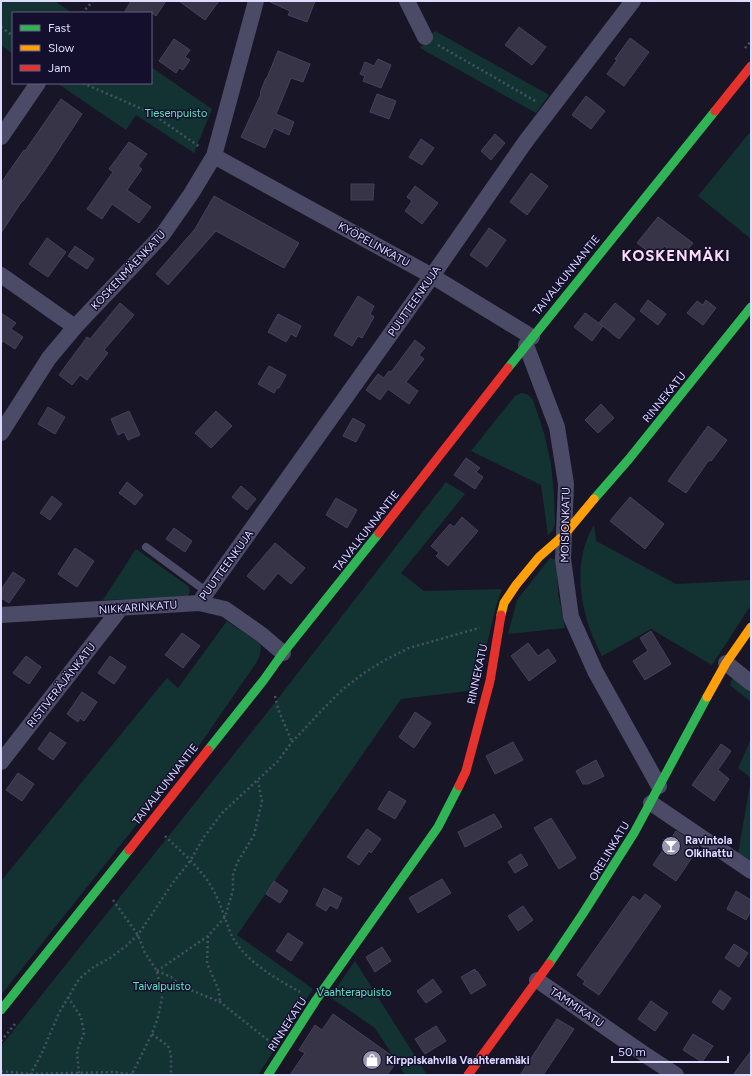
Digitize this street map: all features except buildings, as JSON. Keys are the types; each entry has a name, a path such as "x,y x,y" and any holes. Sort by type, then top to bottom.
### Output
{"street":[{"name":"KOSKENMÄENKATU","path":"1,433 49,358 75,327 164,233 191,194 214,156 256,1"},
{"path":"407,1 425,37"},
{"name":"PUUTTEENKUJA","path":"203,598 526,141 633,1"},
{"name":"TAIVALKUNNANTIE","path":"1,1010 263,681 283,653 342,581 529,341 751,66"},
{"path":"1,137 37,84"},
{"name":"KYÖPELINKATU","path":"214,156 432,276 529,341"},
{"path":"1,275 75,327"},
{"name":"RINNEKATU","path":"268,1075 316,1000 438,827 466,770 490,681 504,604 516,585 538,557 565,534 585,508 629,459 751,307"},
{"name":"MOISIONKATU","path":"529,341 557,427 566,484 563,559 571,617 595,671 659,786"},
{"name":"NIKKARINKATU","path":"1,614 120,609 203,598 225,610 262,635 283,653"},
{"name":"RISTIVERÄJÄNKATU","path":"1,762 120,609"},
{"name":"ORELINKATU","path":"468,1075 595,897 651,803 726,663 751,626"},
{"path":"726,663 751,683"},
{"path":"651,803 751,871"},
{"name":"TAMMIKATU","path":"537,980 676,1075"}],"lane":[{"path":"146,547 203,598"}],"path":[{"path":"83,12 93,1"},
{"path":"1,27 12,35"},
{"path":"425,37 550,109"},
{"path":"85,84 151,114 214,156"},
{"path":"30,1075 59,1013 78,979 92,968 110,958 138,935 172,884 190,861 204,837 222,813 278,761 292,742 342,690 364,673 409,648 472,630 499,626"},
{"path":"275,695 278,709 292,742"},
{"path":"157,971 208,936 225,917 233,890 233,876 237,863 254,835 262,801 258,781"},
{"path":"165,836 202,873 212,888 233,936 251,960 282,982 316,1000"},
{"path":"113,900 138,935 146,953 157,971 162,998 158,1017 152,1034 132,1074"},
{"path":"208,936 207,963 219,991 220,1002"},
{"path":"157,971 171,977 180,986 220,1002 284,1052"},
{"path":"68,997 81,1017 84,1033 77,1051 79,1073"},
{"path":"152,1034 168,1046 171,1054 171,1075"},
{"path":"1,1071 30,1075 115,1072 136,1075"}],"green space":[{"path":"1,1 55,1 71,12 12,12 12,53 1,45"},
{"path":"435,31 549,95 536,113 420,48"},
{"name":"Tiesenpuisto","path":"152,68 212,109 194,153 136,115 126,130 58,84 152,84"},
{"path":"751,131 751,239 698,196"},
{"path":"521,393 527,394 533,400 544,433 551,464 555,524 553,530 548,535 541,485 471,451 515,396"},
{"name":"Taivalpuisto","path":"446,482 465,494 401,573 424,591 502,589 496,606 476,690 401,699 237,935 313,989 258,1075 1,1075 1,1046 266,714"},
{"path":"594,525 596,541 676,584 751,580 751,605 712,665 651,629 602,656 589,625 581,591 580,574 582,557"},
{"path":"136,549 188,586 190,592 187,597 103,600"},
{"path":"550,558 557,562 558,593 565,628 508,634 517,600"},
{"path":"227,621 258,642 261,646 260,655 256,663 196,750 1,995 1,881 167,678 178,688"},
{"path":"733,677 751,691 751,702 730,685"},
{"path":"751,739 751,778 738,768"},
{"path":"751,779 751,864 738,854"},
{"name":"Vaahterapuisto","path":"355,961 427,1075 405,1075 397,1062 398,1059 393,1056 375,1028 330,997"}],"traffic: fast":[{"path":"508,368 715,111"},
{"path":"594,499 629,459 751,307"},
{"path":"208,750 379,533"},
{"path":"549,964 634,833 707,697"},
{"path":"268,1075 316,1000 438,827 459,786"},
{"path":"1,1010 129,850"}],"traffic: slow":[{"path":"501,615 504,603 516,585 539,557 565,534 594,499"},
{"path":"707,697 726,663 751,627"}],"traffic: jam":[{"path":"715,111 751,66"},
{"path":"379,533 508,368"},
{"path":"459,786 466,771 490,681 501,615"},
{"path":"129,850 208,750"},
{"path":"468,1075 549,964"}],"place":[{"name":"Ravintola Olkihattu","path":"671,846"},
{"name":"Kirppiskahvila Vaahteramäki","path":"372,1060"}],"district":[{"name":"KOSKENMÄKI","path":"676,256"}]}
